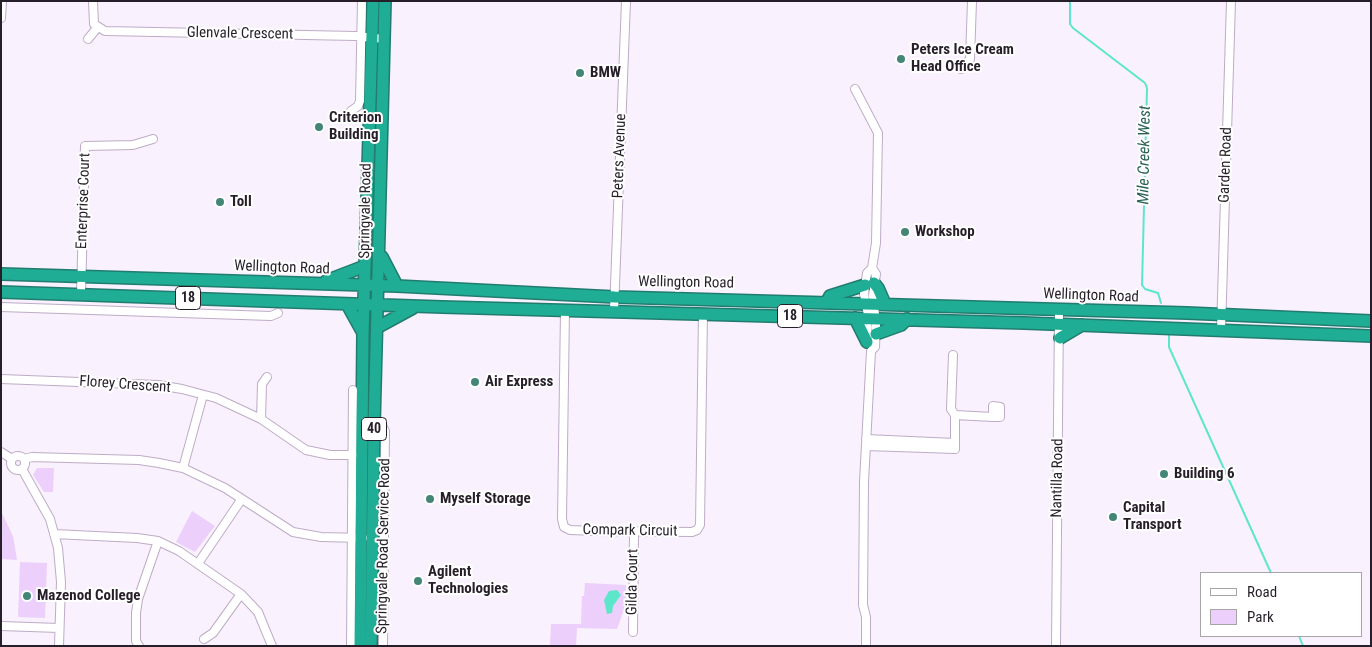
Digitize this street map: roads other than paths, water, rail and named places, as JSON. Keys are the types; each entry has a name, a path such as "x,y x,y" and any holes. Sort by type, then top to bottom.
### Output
{"highway":[{"name":"Springvale Road","path":"369,421 358,392 365,285 373,1"},
{"name":"Springvale Road","path":"360,646 362,538 369,421 378,327 380,254 372,38 385,1"},
{"path":"380,254 397,286"},
{"path":"317,284 349,274 365,266"},
{"name":"Wellington Road","path":"1,274 379,285 615,297 1222,314 1371,321"},
{"path":"827,302 830,296 870,284 878,288 874,303"},
{"name":"Wellington Road","path":"1,292 364,305 907,319 1371,336"},
{"path":"348,304 363,332"},
{"path":"378,327 417,306"},
{"path":"855,318 872,342 901,325 907,319"},
{"path":"1345,335 1346,320"},
{"path":"1054,324 1053,338 1060,340 1082,325"},
{"name":"Springvale Road","path":"362,538 371,646"}],"street":[{"path":"1,18 2,1"},
{"path":"88,38 97,28 93,22 93,1"},
{"name":"Springvale Road","path":"351,111 355,110 360,102 372,38 362,1"},
{"name":"Peters Avenue","path":"614,311 629,38 626,1"},
{"path":"961,69 970,59 972,1"},
{"name":"Garden Road","path":"1221,330 1231,1"},
{"name":"Glenvale Crescent","path":"97,28 110,32 372,38"},
{"path":"855,88 878,133 878,220 872,268 867,273 874,303 866,442 863,605 866,617 866,646"},
{"name":"Enterprise Court","path":"81,294 85,146 133,145 153,138"},
{"path":"1,307 243,316 271,316 278,313"},
{"name":"Compark Circuit","path":"565,310 562,519 564,527 570,530 634,532 692,532 697,530 700,525 703,314"},
{"path":"1054,324 1059,310"},
{"path":"872,318 872,342"},
{"name":"Nantilla Road","path":"1056,646 1060,340"},
{"path":"866,442 955,443 955,414 951,409 953,354"},
{"path":"261,418 262,384 267,377"},
{"name":"Florey Crescent","path":"1,379 158,385 216,398 261,418 306,450 353,455"},
{"name":"Springvale Road Service Road","path":"351,646 362,538 353,455 353,401 358,392"},
{"path":"183,468 203,395"},
{"path":"955,414 993,417"},
{"name":"Springvale Road Service Road","path":"369,421 381,424 385,434 383,646"},
{"path":"1,452 12,459"},
{"path":"12,459 18,456 24,459 32,457 139,460 183,468 225,488 293,532 321,537 362,538"},
{"path":"12,459 13,467 22,468"},
{"path":"22,468 25,465 24,459"},
{"path":"22,468 43,506 54,534 61,570 59,646"},
{"path":"198,562 241,500"},
{"name":"Gilda Court","path":"633,632 634,532"},
{"path":"54,534 137,538 158,542 198,562 241,594 258,612 272,646"},
{"path":"139,646 136,622 138,599 158,542"},
{"path":"204,639 213,633 241,594"},
{"path":"1,626 59,628"}],"waterway":[{"name":"Mile Creek West","path":"1070,1 1070,24 1073,28 1145,83 1147,88 1142,285 1145,289 1158,293 1161,303"},
{"name":"Mile Creek West","path":"1169,335 1169,347 1271,572"},
{"name":"Mile Creek West","path":"1299,637 1303,646"}],"place":[{"name":"Peters Ice Cream Head Office","path":"901,59"},
{"name":"BMW","path":"580,73"},
{"name":"Criterion Building","path":"319,127"},
{"name":"Toll","path":"220,202"},
{"name":"Workshop","path":"905,232"},
{"name":"Air Express","path":"475,382"},
{"name":"Building 6","path":"1164,474"},
{"name":"Myself Storage","path":"430,499"},
{"name":"Capital Transport","path":"1113,517"},
{"name":"Agilent Technologies","path":"418,581"},
{"name":"Mazenod College","path":"27,596"}]}
